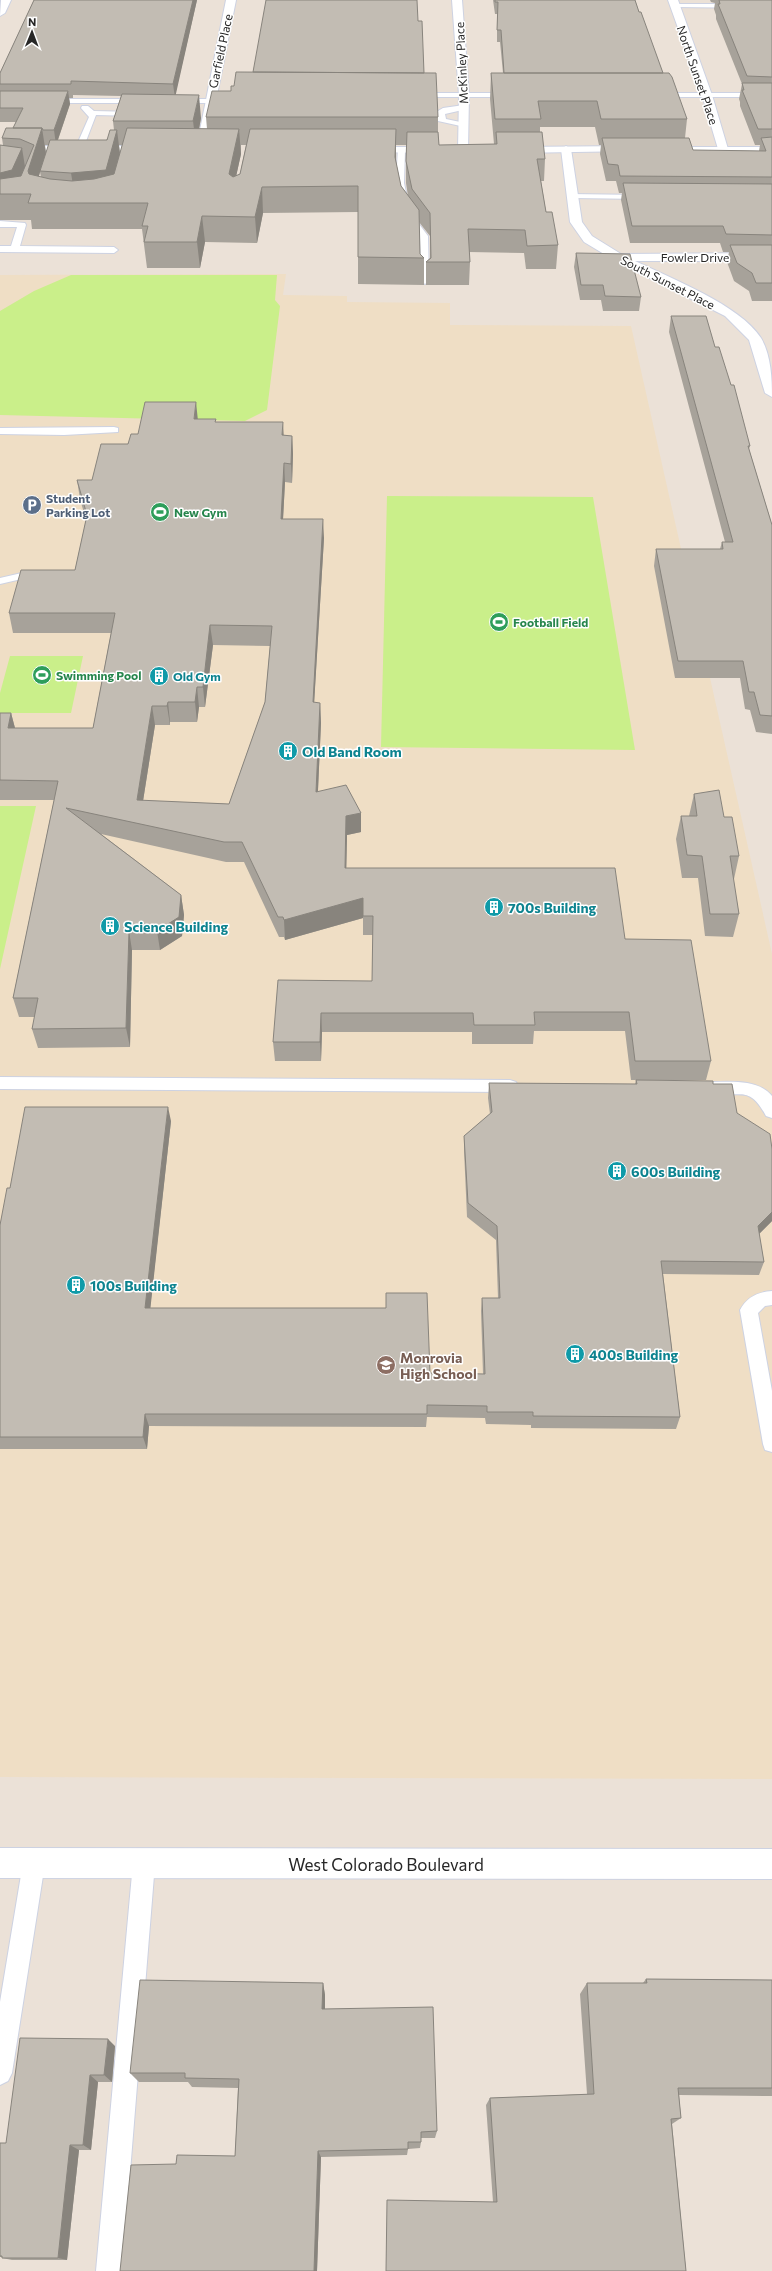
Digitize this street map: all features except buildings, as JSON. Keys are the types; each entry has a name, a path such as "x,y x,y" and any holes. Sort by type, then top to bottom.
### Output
{"street":[{"path":"0,13 6,0"},
{"name":"Garfield Place","path":"216,150 197,150 205,113 213,97 231,0"},
{"name":"McKinley Place","path":"401,150 459,150 464,95 457,0"},
{"name":"North Sunset Place","path":"674,3 707,95 723,150"},
{"path":"1,151 52,153 79,149 125,154 164,150"},
{"name":"South Sunset Place","path":"566,149 576,222 588,239 618,257 729,313 755,339 772,393"},
{"path":"354,150 401,150"},
{"path":"502,150 772,150"},
{"name":"Fowler Drive","path":"618,257 772,257"},
{"name":"West Colorado Boulevard","path":"0,1863 772,1864"}],"lane":[{"path":"674,3 772,6"},
{"path":"409,95 519,95"},
{"path":"644,95 772,95"},
{"path":"171,101 213,97"},
{"path":"39,101 148,101"},
{"path":"86,101 83,106 92,113 143,114"},
{"path":"462,126 442,121 441,113 446,110 464,107"},
{"path":"79,149 93,117 92,113"},
{"path":"401,150 400,183 406,212 424,236 426,281"},
{"path":"572,196 649,197"},
{"path":"0,224 22,225 15,249"},
{"path":"0,249 114,250"},
{"path":"0,431 64,432 114,430"},
{"path":"0,581 26,575"},
{"path":"0,1083 527,1086"},
{"path":"695,1088 751,1088 769,1102 772,1112"},
{"path":"772,1298 761,1299 748,1310 772,1444"},
{"path":"0,2073 34,1863"},
{"path":"108,2271 144,1863"}],"shaded area":[{"name":"Monrovia High School","path":"286,274 283,295 347,296 347,302 450,303 450,325 631,326 772,954 772,1779 0,1777 0,275"}],"green space":[{"path":"71,275 277,275 275,300 280,306 267,410 245,421 0,415 0,311 34,291"},
{"name":"Football Field","path":"387,496 593,497 635,750 381,747"},
{"name":"Swimming Pool","path":"10,656 83,656 71,713 0,713 0,693"},
{"path":"0,806 36,806 0,969"}],"place":[{"name":"Student Parking Lot","path":"32,505"},
{"name":"New Gym","path":"160,512"},
{"name":"Football Field","path":"499,622"},
{"name":"Swimming Pool","path":"42,675"},
{"name":"Old Gym","path":"159,676"},
{"name":"Old Band Room","path":"288,751"},
{"name":"700s Building","path":"494,907"},
{"name":"Science Building","path":"110,926"},
{"name":"600s Building","path":"617,1171"},
{"name":"100s Building","path":"76,1285"},
{"name":"400s Building","path":"575,1354"},
{"name":"Monrovia High School","path":"386,1365"}]}
